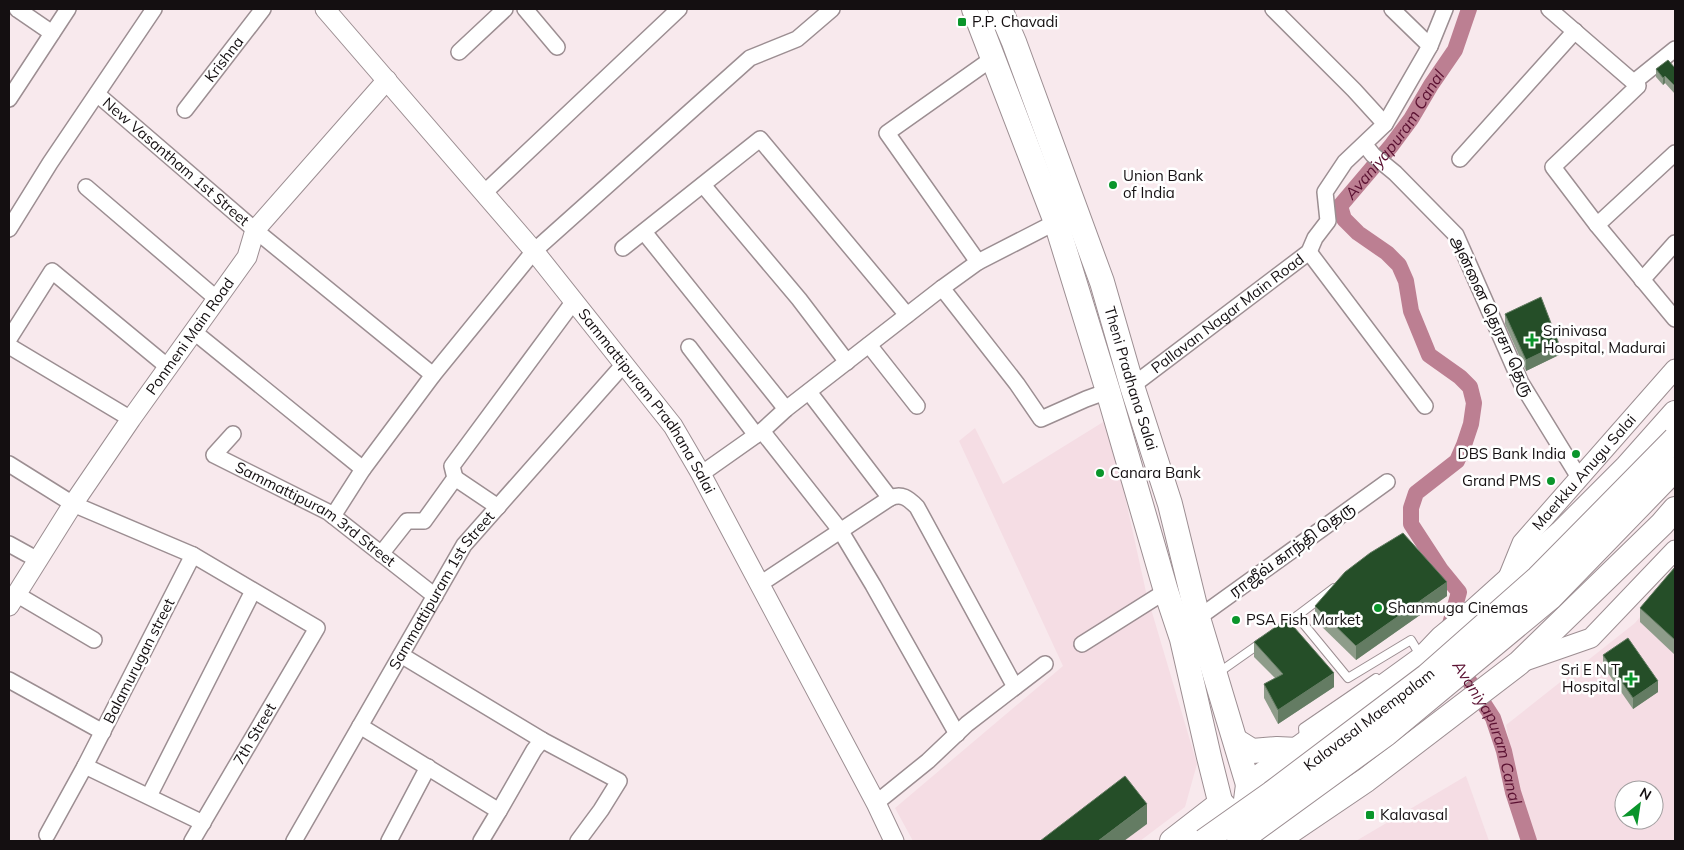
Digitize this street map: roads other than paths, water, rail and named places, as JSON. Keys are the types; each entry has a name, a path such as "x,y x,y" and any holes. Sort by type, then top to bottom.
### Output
{"main road":[{"name":"Theni Pradhana Salai","path":"974,9 1056,222 1182,639 1221,803 1238,837"},
{"name":"Theni Pradhana Salai","path":"1000,9 1014,42 1102,282 1132,386 1170,504 1198,618 1265,841"},
{"path":"1261,841 1238,837 1248,785 1301,748 1389,673 1422,659 1442,638 1506,583 1574,520 1675,413"},
{"name":"Kalavasal Maempalam","path":"1204,841 1272,793 1427,676 1538,578 1675,440"},
{"name":"Kalavasal Maempalam","path":"1238,837 1386,734 1551,597 1675,469"},
{"path":"1276,841 1366,780 1510,670 1662,524 1675,509"},
{"path":"1236,741 1252,751 1301,748"},
{"path":"1154,841 1180,823 1200,805 1208,781 1209,757"},
{"path":"1304,841 1361,802 1366,780"},
{"path":"1172,841 1221,803"}],"street":[{"path":"17,9 52,33"},
{"path":"9,98 68,9"},
{"path":"9,229 50,163 154,9"},
{"name":"Krishna","path":"185,110 263,9"},
{"name":"Sammattipuram Pradhana Salai","path":"325,9 534,251 673,426 760,584 876,803 894,841"},
{"path":"459,52 505,9"},
{"path":"524,9 557,47"},
{"path":"484,193 679,9"},
{"path":"333,516 363,470 433,375 534,251 750,58 797,39 832,9"},
{"path":"1272,9 1354,90 1385,124"},
{"path":"1392,9 1430,46"},
{"name":"Pallavan Nagar Main Road","path":"1132,386 1309,252 1316,238 1328,222 1325,192 1345,162 1369,150 1430,46 1445,9"},
{"path":"1549,9 1638,86 1553,167 1597,225 1675,319"},
{"path":"1460,159 1575,31"},
{"path":"1634,82 1675,49"},
{"path":"978,262 887,133 993,58"},
{"name":"Ponmeni Main Road","path":"12,600 73,504 131,419 247,257 255,230 387,80"},
{"name":"New Vasantham 1st Street","path":"97,94 255,230 433,375"},
{"path":"623,248 760,139 907,315"},
{"name":"அன்னை தெரசா தெரு","path":"1369,150 1395,173 1456,235 1522,383 1580,479"},
{"path":"1597,225 1675,153"},
{"path":"703,185 799,299 846,362"},
{"path":"86,187 217,299"},
{"path":"701,474 759,433 786,409 846,362 978,262 1056,222"},
{"path":"644,232 786,409"},
{"path":"1642,280 1675,242"},
{"path":"1309,252 1425,406"},
{"path":"9,339 52,271 168,366"},
{"path":"942,288 1017,384 1041,420 1108,391"},
{"path":"498,507 455,478 452,466 574,301"},
{"path":"193,331 363,470"},
{"path":"868,345 917,406"},
{"path":"9,346 131,419"},
{"path":"689,347 840,530 957,734"},
{"name":"Sammattipuram 1st Street","path":"294,841 464,545 624,364"},
{"name":"Maerkku Anugu Salai","path":"1506,583 1522,543 1675,369"},
{"path":"809,392 890,498"},
{"name":"Sammattipuram 3rd Street","path":"233,434 214,455 333,516 435,596"},
{"path":"9,464 73,504 193,555 254,591 149,796"},
{"path":"381,554 407,521 424,521 455,478"},
{"name":"ராஜீவ் காந்தி தெரு","path":"1198,618 1387,482"},
{"path":"760,584 890,498 898,495 907,497 917,507 1015,687"},
{"path":"9,544 38,560"},
{"path":"1510,670 1592,638 1675,550"},
{"name":"Balamurugan street","path":"47,835 103,732 193,555"},
{"name":"7th Street","path":"192,841 317,628 254,591"},
{"path":"1082,644 1166,591"},
{"path":"12,600 94,640"},
{"path":"401,655 542,740 619,782 578,841"},
{"path":"876,803 928,761 957,734 1044,664"},
{"path":"9,680 103,732"},
{"path":"360,726 499,811"},
{"path":"481,841 534,750 542,740"},
{"path":"85,766 203,823"},
{"path":"389,841 428,767"}],"lane":[{"path":"1274,632 1341,582"},
{"path":"1297,616 1348,678 1411,640 1422,659"},
{"path":"1215,676 1267,638"}],"waterway":[{"name":"Avaniyapuram Canal","path":"1446,633 1459,592 1441,570 1411,524 1411,508 1416,493 1457,461 1471,424 1474,403 1470,387 1460,377 1429,355 1411,311 1406,281 1399,265 1387,253 1358,233 1344,219 1340,206 1391,146 1411,119 1455,50 1469,9"},
{"name":"Avaniyapuram Canal","path":"1457,662 1493,718 1504,751 1513,792 1529,841"}],"place":[{"name":"P.P. Chavadi","path":"962,22"},
{"name":"Union Bank of India","path":"1113,185"},
{"name":"Srinivasa Hospital, Madurai","path":"1532,340"},
{"name":"DBS Bank India","path":"1576,454"},
{"name":"Canara Bank","path":"1100,473"},
{"name":"Grand PMS","path":"1551,481"},
{"name":"Shanmuga Cinemas","path":"1378,608"},
{"name":"PSA Fish Market","path":"1236,620"},
{"name":"Sri E N T Hospital","path":"1631,679"},
{"name":"Kalavasal","path":"1370,815"}]}
